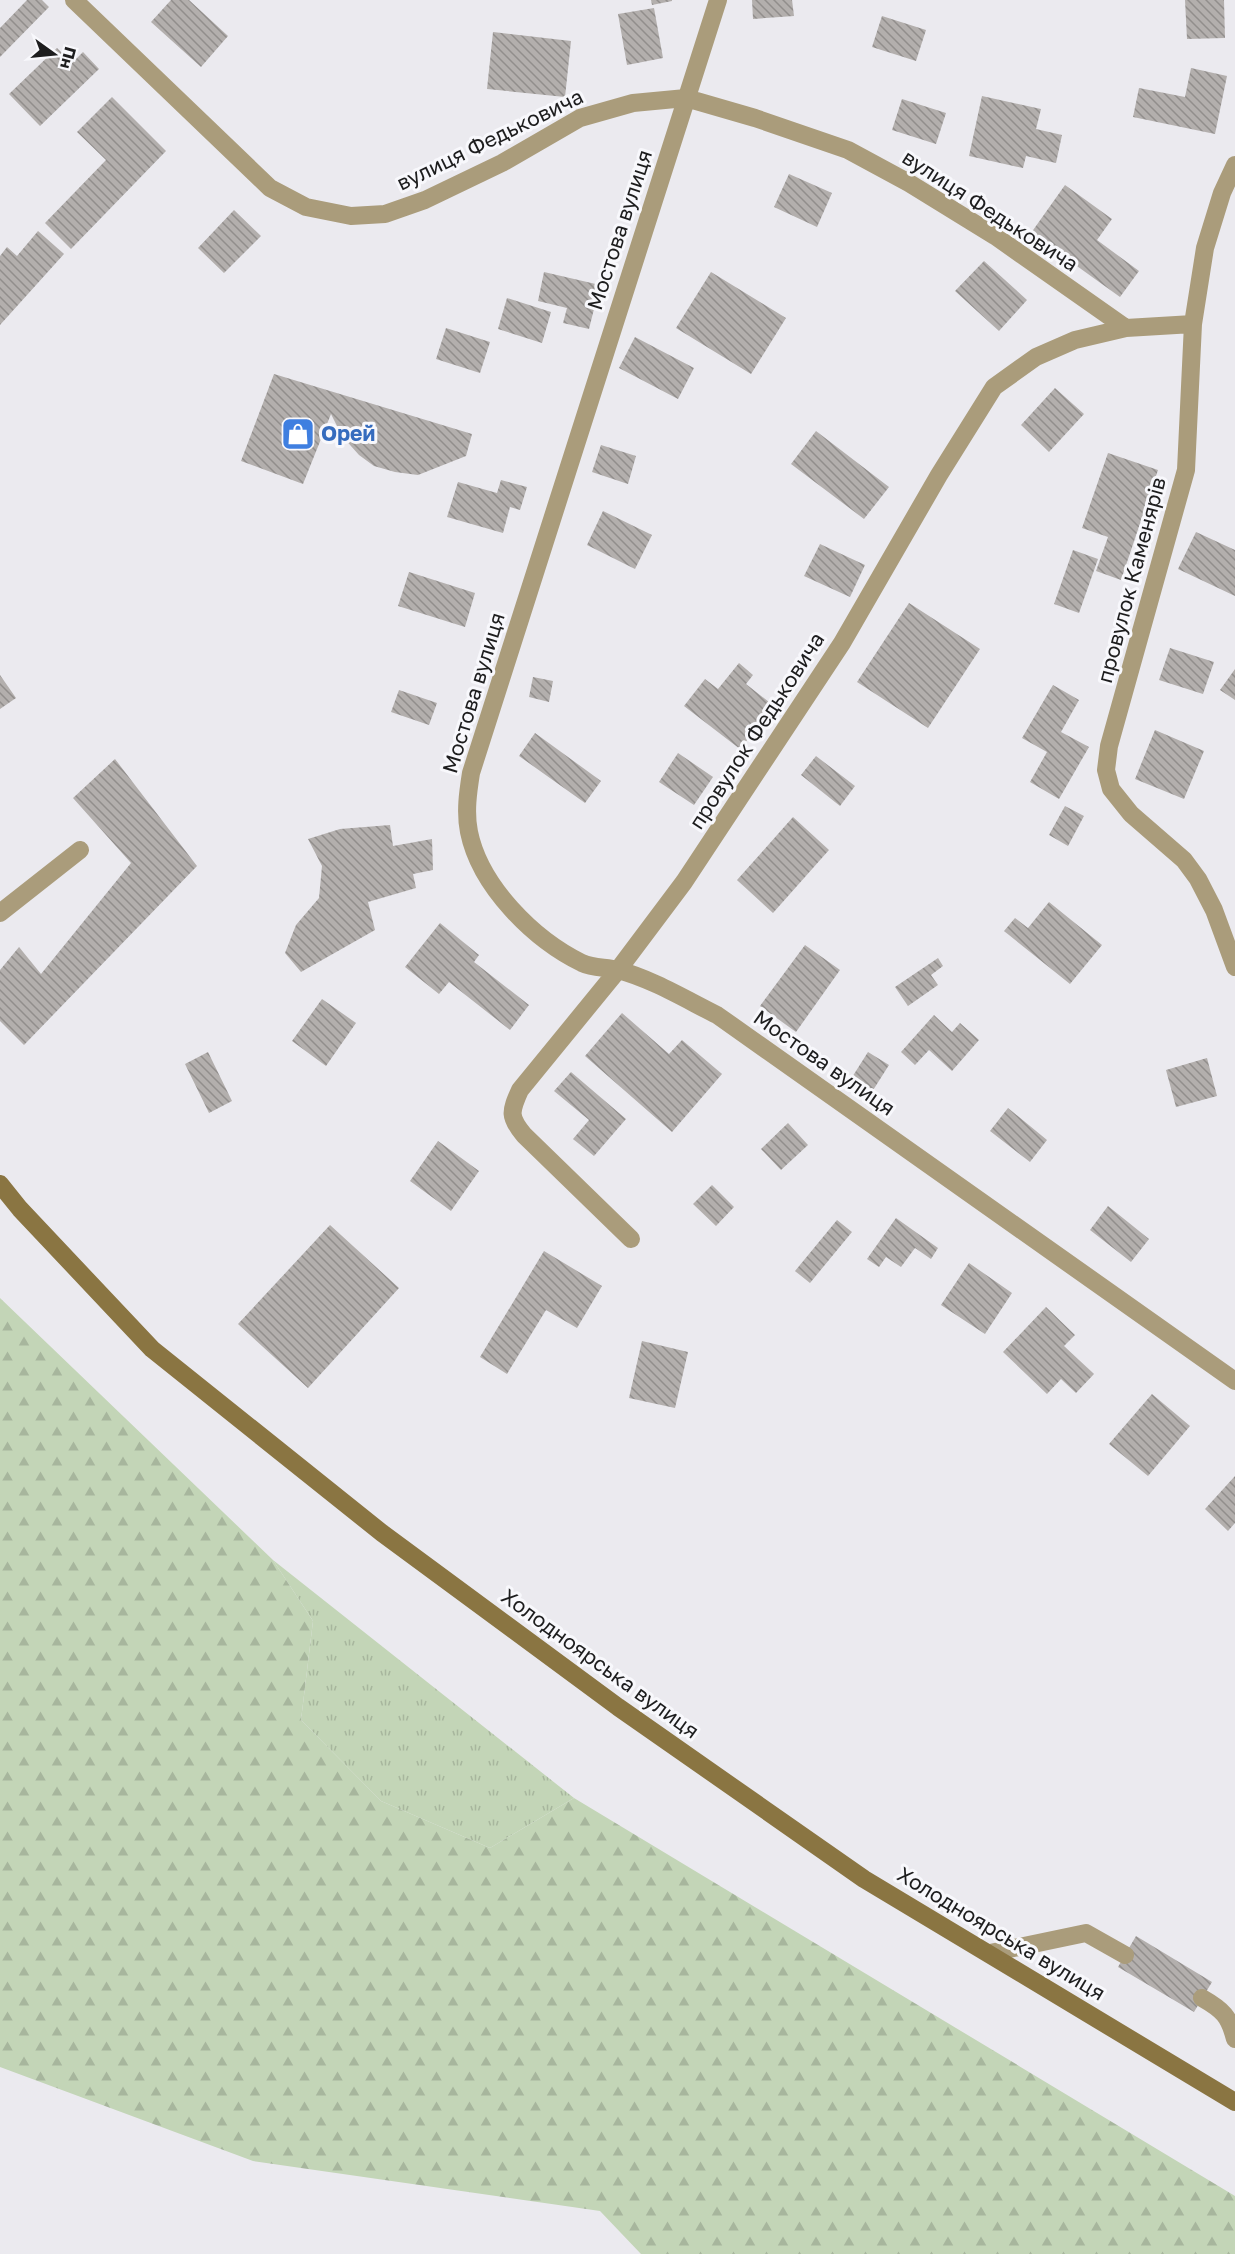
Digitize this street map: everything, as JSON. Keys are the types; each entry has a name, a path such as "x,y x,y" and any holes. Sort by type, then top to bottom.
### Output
{"main road":[{"name":"Холодноярська вулиця","path":"0,1184 20,1209 152,1349 382,1533 618,1707 864,1879 1235,2102"}],"street":[{"name":"вулиця Федьковича","path":"74,0 270,188 306,207 351,216 385,214 425,200 502,163 580,118 633,103 686,98 755,118 848,150 909,183 995,236 1125,328"},
{"name":"Мостова вулиця","path":"718,0 471,773 467,801 469,831 481,868 505,901 541,938 584,964 618,970 667,990 717,1016 1235,1381"},
{"name":"провулок Каменярів","path":"1235,165 1222,193 1205,249 1193,324 1186,470 1109,746 1106,770 1111,789 1131,814 1184,860 1198,879 1214,910 1235,967"},
{"name":"провулок Федьковича","path":"631,1239 524,1136 513,1122 512,1109 520,1090 618,970 684,882 835,653 939,475 994,387 1036,357 1075,340 1125,328 1193,324"},
{"path":"0,913 80,850"},
{"path":"990,1953 1086,1933 1125,1955"},
{"path":"1202,1998 1216,2006 1229,2018 1235,2039"}],"green space":[{"path":"0,1298 273,1560 313,1621 301,1720 381,1801 490,1848 574,1798 1235,2196 1235,2254 641,2254 600,2211 253,2161 0,2067"},
{"path":"273,1560 574,1798 490,1848 381,1801 301,1720 313,1621"}],"building":[{"path":"27,0 42,0 49,7 0,57 0,28"},
{"path":"171,0 189,0 228,36 201,67 151,22"},
{"path":"651,0 672,0 672,1 652,5"},
{"path":"752,0 792,0 794,16 753,19"},
{"path":"1185,0 1224,0 1225,38 1187,39"},
{"path":"654,8 663,58 627,65 618,14"},
{"path":"882,16 926,30 916,61 872,47"},
{"path":"493,32 571,41 565,97 487,89"},
{"path":"57,48 72,63 83,52 99,69 40,126 9,94"},
{"path":"1191,68 1227,76 1215,134 1133,117 1139,88 1185,97"},
{"path":"982,96 1041,109 1036,129 1062,135 1056,163 1026,156 1023,168 969,156"},
{"path":"112,97 166,151 71,249 45,223 106,160 77,132"},
{"path":"902,99 946,113 936,144 892,130"},
{"path":"789,174 832,193 817,227 774,207"},
{"path":"1065,185 1112,219 1097,240 1139,271 1120,297 1031,233"},
{"path":"234,210 261,236 224,273 198,248"},
{"path":"38,231 64,254 0,325 0,256 7,247 17,256"},
{"path":"984,261 1027,300 999,331 955,291"},
{"path":"544,272 600,285 589,329 563,323 567,308 538,301"},
{"path":"711,272 786,318 751,374 676,328"},
{"path":"507,298 551,312 542,343 498,329"},
{"path":"446,328 490,342 480,373 436,359"},
{"path":"635,337 694,368 678,399 619,368"},
{"path":"274,374 472,434 466,456 418,475 374,466 359,455 342,436 331,414 303,484 241,461"},
{"path":"1055,388 1084,414 1049,452 1021,425"},
{"path":"816,431 889,487 864,519 791,464"},
{"path":"601,445 636,456 628,484 592,472"},
{"path":"1108,453 1158,470 1121,580 1096,571 1108,537 1082,528"},
{"path":"501,480 527,487 520,510 510,507 503,533 447,517 458,482 497,493"},
{"path":"603,511 652,535 635,569 587,545"},
{"path":"1196,532 1235,550 1235,596 1178,569"},
{"path":"820,544 865,565 850,597 804,576"},
{"path":"1073,550 1098,559 1079,613 1054,604"},
{"path":"409,572 475,593 465,627 398,606"},
{"path":"909,603 980,649 928,728 857,682"},
{"path":"1170,648 1214,662 1203,694 1159,680"},
{"path":"739,663 753,675 746,684 774,706 740,749 684,706 705,679 718,689"},
{"path":"1235,669 1235,700 1220,690"},
{"path":"0,675 16,698 0,709"},
{"path":"533,677 553,681 549,702 529,697"},
{"path":"1053,685 1079,700 1061,732 1089,747 1059,799 1030,782 1047,752 1022,738"},
{"path":"399,690 437,703 429,725 391,712"},
{"path":"1155,730 1204,751 1184,799 1135,779"},
{"path":"535,733 601,781 585,803 519,756"},
{"path":"678,753 713,777 694,805 659,782"},
{"path":"816,756 855,786 840,806 801,775"},
{"path":"115,759 197,866 24,1045 0,1021 0,970 19,947 41,974 131,863 73,798"},
{"path":"1065,806 1084,816 1068,846 1049,835"},
{"path":"793,817 829,850 773,913 737,880"},
{"path":"390,825 393,846 432,839 433,870 413,874 416,888 368,902 375,930 301,972 285,953 296,925 319,898 322,866 308,839 340,829"},
{"path":"1049,902 1102,945 1070,984 1004,931 1015,918 1028,928"},
{"path":"440,923 479,955 474,962 529,1005 510,1030 449,982 439,994 405,967"},
{"path":"805,945 840,970 796,1032 760,1006"},
{"path":"938,958 943,966 931,975 938,985 908,1006 895,987"},
{"path":"322,999 356,1023 326,1066 292,1041"},
{"path":"622,1013 669,1054 682,1040 722,1074 672,1132 585,1056"},
{"path":"934,1015 952,1032 960,1023 979,1040 952,1071 929,1050 915,1065 901,1052"},
{"path":"208,1052 232,1101 209,1113 185,1064"},
{"path":"868,1052 889,1065 870,1095 849,1082"},
{"path":"1207,1058 1217,1096 1176,1107 1166,1070"},
{"path":"571,1072 626,1119 594,1156 573,1139 589,1120 554,1091"},
{"path":"1008,1108 1047,1140 1030,1162 990,1131"},
{"path":"788,1123 808,1145 781,1170 761,1149"},
{"path":"438,1141 479,1171 451,1211 410,1181"},
{"path":"712,1185 734,1207 716,1226 693,1204"},
{"path":"1108,1206 1149,1239 1131,1262 1090,1230"},
{"path":"896,1218 938,1248 931,1259 915,1248 901,1267 886,1257 879,1267 867,1259"},
{"path":"837,1220 852,1232 810,1283 795,1271"},
{"path":"330,1225 399,1288 308,1388 238,1324"},
{"path":"544,1251 602,1286 577,1328 546,1310 507,1374 480,1357"},
{"path":"969,1263 1012,1293 985,1334 941,1305"},
{"path":"1046,1307 1075,1335 1064,1346 1094,1374 1076,1393 1061,1379 1047,1394 1003,1352"},
{"path":"642,1341 688,1352 675,1408 629,1398"},
{"path":"1152,1394 1190,1426 1148,1476 1109,1444"},
{"path":"1235,1476 1235,1523 1228,1531 1205,1509"},
{"path":"1136,1936 1212,1982 1194,2012 1118,1967"}],"place":[{"name":"Орей","path":"298,434"}]}
